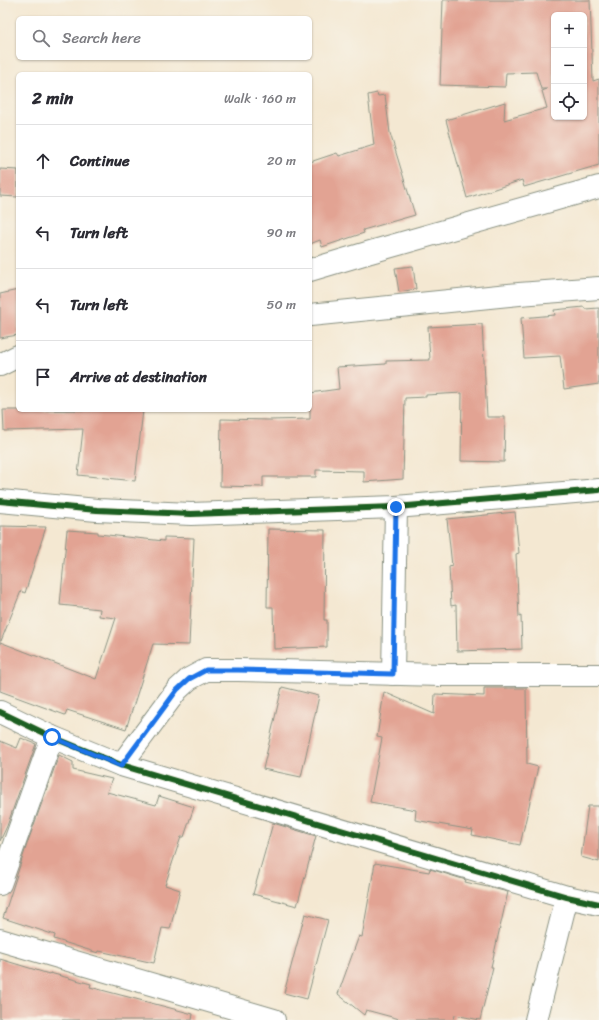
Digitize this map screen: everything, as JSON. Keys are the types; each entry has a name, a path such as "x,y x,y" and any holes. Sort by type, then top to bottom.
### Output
{"street":[{"path":"312,269 382,248 599,187"},
{"path":"312,315 519,294 599,288"},
{"path":"0,365 16,357"},
{"path":"0,501 97,510 191,514 396,507 599,490"},
{"path":"393,674 396,507"},
{"path":"121,766 177,690 189,679 206,670 393,674 599,675"},
{"path":"0,712 52,737 121,766 567,897 599,904"},
{"path":"0,884 52,737"},
{"path":"536,1020 567,897"},
{"path":"0,940 274,1020"}],"building":[{"path":"443,0 590,0 593,81 599,79 599,165 524,187 522,180 467,198 446,120 505,102 504,120 547,108 542,91 547,89 541,89 536,72 506,73 505,87 440,85"},
{"path":"377,93 378,96 385,95 390,133 415,215 363,230 364,233 322,247 320,240 312,243 312,161 337,153 339,156 374,145 368,95"},
{"path":"0,169 16,170 16,197 0,196"},
{"path":"413,266 416,289 399,292 395,268"},
{"path":"16,290 16,335 0,338 0,294"},
{"path":"584,307 585,309 599,308 599,384 564,389 560,356 524,358 521,318 555,315 554,310"},
{"path":"482,324 487,417 505,417 504,462 461,461 462,393 426,395 426,397 405,398 403,479 364,482 364,471 316,470 316,477 263,477 263,487 220,486 221,419 310,419 310,412 312,412 312,393 339,389 337,367 386,364 386,361 430,360 428,327"},
{"path":"3,410 16,410 16,412 143,412 135,481 78,475 83,429 4,431"},
{"path":"515,512 519,553 516,554 522,649 457,651 456,605 451,606 449,567 452,566 447,519"},
{"path":"0,526 46,527 25,593 21,591 1,641 0,641"},
{"path":"268,529 325,530 324,620 327,620 327,647 274,649 273,607 267,607"},
{"path":"67,530 98,532 98,534 164,541 164,537 194,538 189,645 153,644 126,729 67,710 65,715 0,691 0,642 96,679 116,618 99,616 100,609 60,605"},
{"path":"282,687 319,696 301,777 263,769"},
{"path":"484,688 526,688 527,764 538,767 520,845 472,835 473,830 415,820 416,810 370,802 382,738 377,737 384,692 434,714 435,694 484,696"},
{"path":"21,738 36,744 7,826 0,841 0,741 17,748"},
{"path":"59,755 73,762 73,770 112,779 107,792 156,805 159,796 194,807 184,837 181,837 165,885 180,890 170,929 162,928 154,963 99,951 98,953 54,939 55,935 3,918 27,844"},
{"path":"588,806 599,806 599,862 581,857"},
{"path":"273,823 316,836 297,906 253,894"},
{"path":"375,863 429,872 430,869 466,880 465,882 508,892 491,967 493,967 480,1020 455,1015 454,1020 403,1020 366,1010 364,1015 338,994 359,936 362,937"},
{"path":"305,914 328,920 307,999 284,993"},
{"path":"0,959 49,974 50,973 91,984 90,987 193,1014 192,1020 0,1020"}],"cycle path":[{"path":"0,501 97,510 191,514 396,507 599,490"},
{"path":"0,712 52,737 121,765 567,897 599,904"}],"route":[{"path":"52,737 121,766 177,690 189,679 206,670 393,674 396,507"}]}
